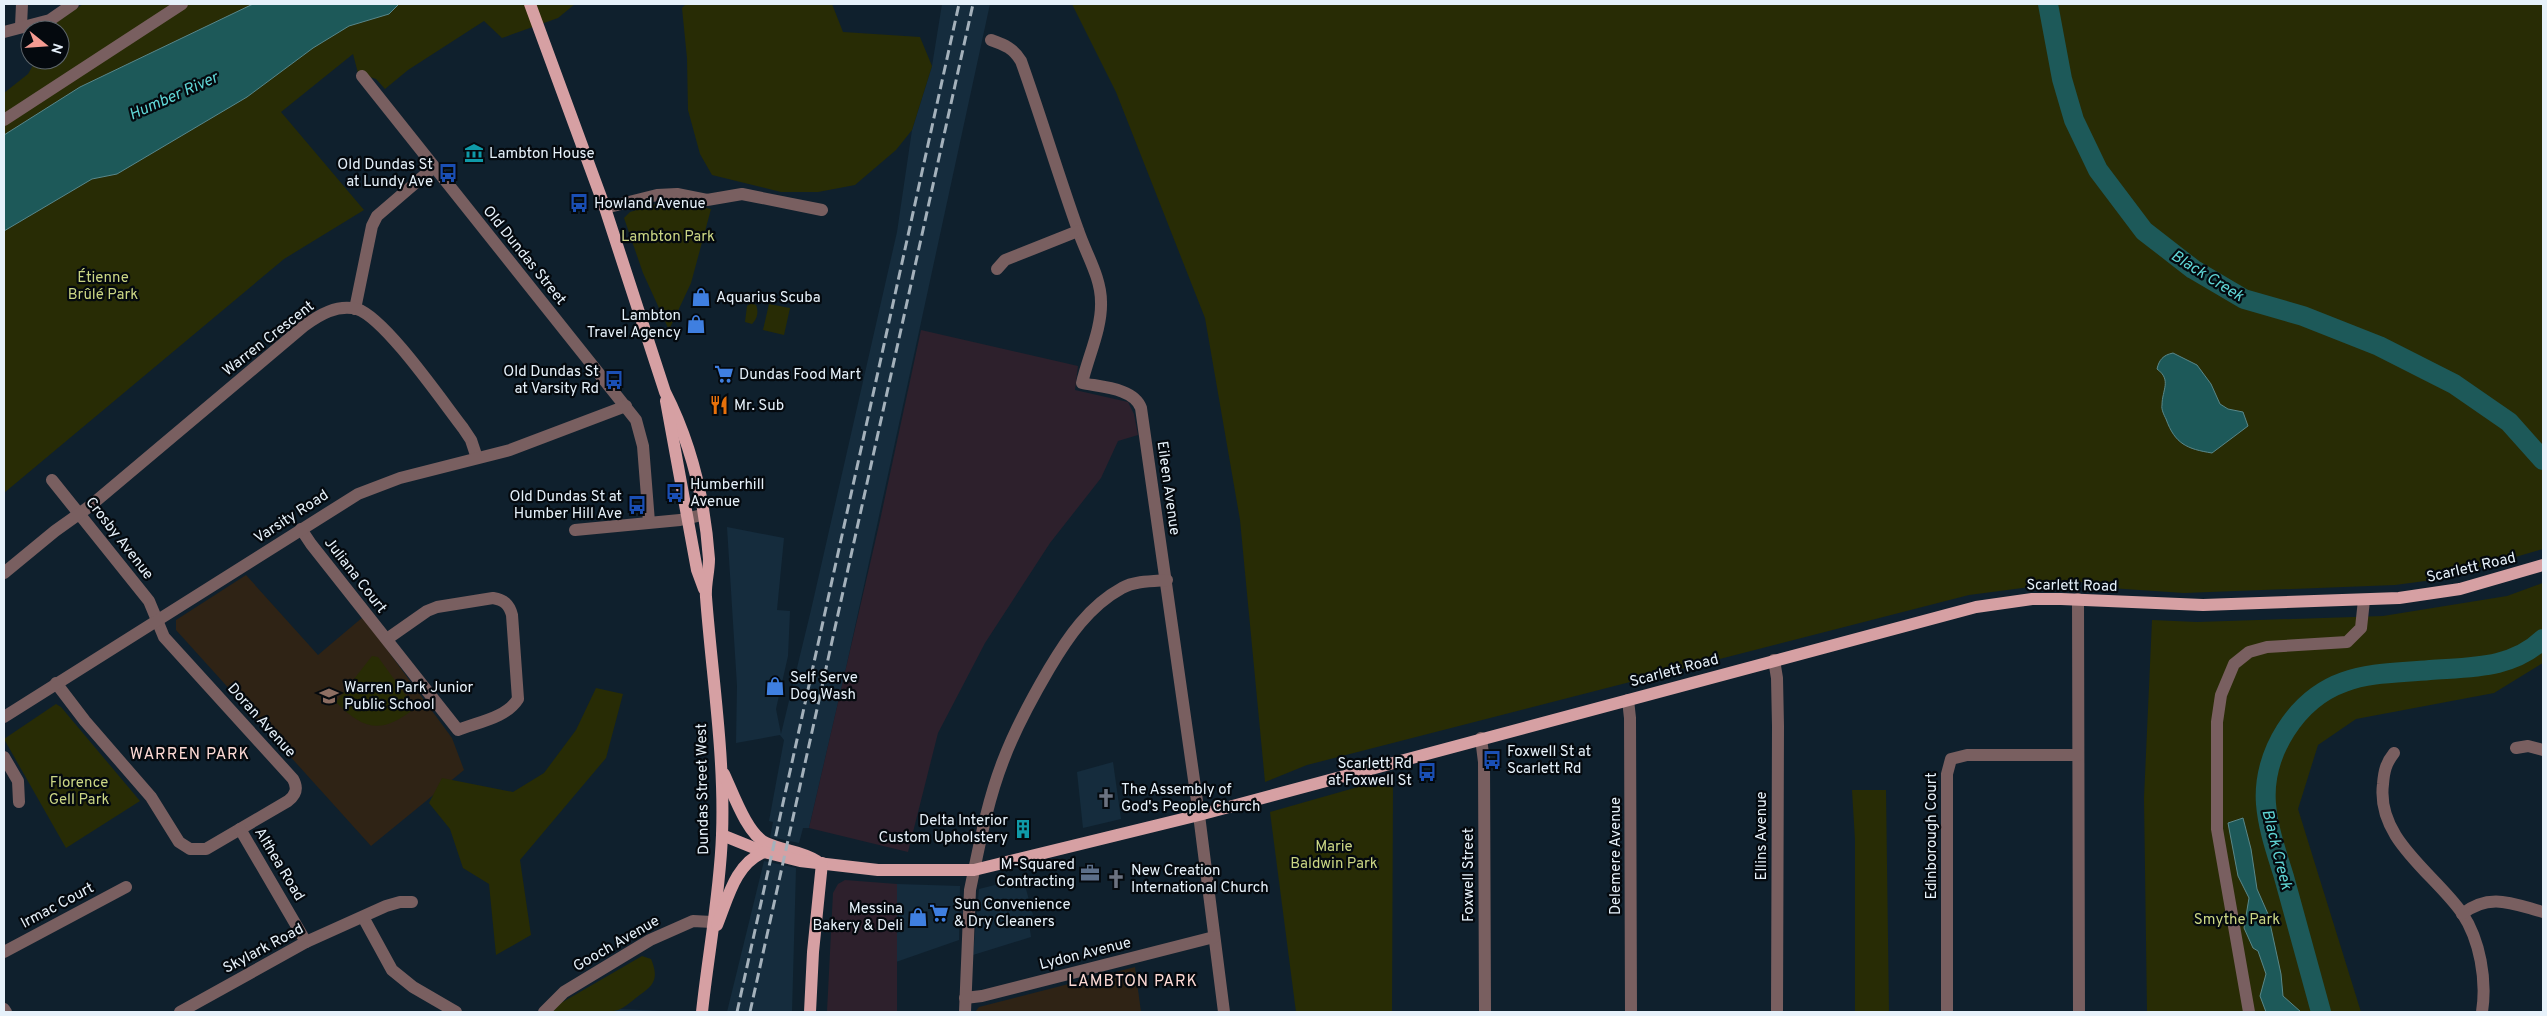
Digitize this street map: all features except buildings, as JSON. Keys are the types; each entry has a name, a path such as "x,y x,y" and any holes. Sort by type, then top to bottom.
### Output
{"main road":[{"name":"Dundas Street West","path":"530,4 604,208 665,392 679,420 690,451 702,515 709,560 706,594 722,769 722,835 702,1012"},
{"name":"Dundas Street West","path":"665,392 669,426 689,518 697,570 706,594"},
{"name":"Scarlett Road","path":"722,835 764,852 800,861 878,870 974,870 1199,815 1976,607 2032,600 2078,599 2203,605 2399,598 2460,589 2543,565"},
{"name":"Scarlett Road","path":"722,769 755,836 766,843 802,852 822,863"},
{"path":"710,941 737,875 751,858 764,852"},
{"path":"810,1012 813,952 822,863"}],"street":[{"path":"21,20 22,4"},
{"path":"50,20 72,4"},
{"path":"4,120 182,4"},
{"path":"4,32 20,26"},
{"name":"Eileen Avenue","path":"991,40 1007,45 1021,61 1078,231 1096,274 1102,300 1101,317 1082,383 1130,395 1138,401 1167,580 1224,1012"},
{"name":"Old Dundas Street","path":"362,76 626,406 640,428 649,522"},
{"path":"434,168 377,216 372,226 355,309 372,317 390,335 463,428 471,440 477,458"},
{"path":"604,208 657,195 677,194 707,200 742,194 822,210"},
{"path":"997,269 1005,260 1078,231"},
{"name":"Warren Crescent","path":"4,573 54,531 80,514 316,317 335,309 355,309"},
{"name":"Varsity Road","path":"4,717 358,494 400,478 510,450 626,406"},
{"name":"Crosby Avenue","path":"52,480 149,601 158,620"},
{"path":"575,530 702,515"},
{"name":"Juliana Court","path":"301,529 458,730 505,713 513,707 518,699 512,615 510,607 499,599 493,598 437,607 427,611 387,639"},
{"path":"965,1012 970,890 974,870 983,829 1003,761 1027,706 1062,647 1082,619 1123,587 1167,580"},
{"path":"2078,599 2079,1012"},
{"path":"2249,1012 2217,829 2217,722 2221,695 2234,664 2248,652 2267,647 2346,642 2361,628 2364,600"},
{"name":"Doran Avenue","path":"158,620 164,637 294,782 296,790 290,800 240,829"},
{"name":"Ellins Avenue","path":"1774,660 1777,678 1778,726 1777,1012"},
{"name":"Althea Road","path":"56,683 152,797 184,846 193,850 206,849 240,829 306,942"},
{"name":"Delemere Avenue","path":"1628,700 1630,718 1632,1012"},
{"name":"Foxwell Street","path":"1482,738 1484,762 1485,1012"},
{"path":"2516,748 2528,746 2543,750"},
{"path":"2394,753 2386,764 2382,787 2387,822 2402,844 2462,914 2479,954 2483,987 2482,1012"},
{"name":"Edinborough Court","path":"1947,1012 1947,774 1950,759 1967,755 2078,755"},
{"path":"4,757 18,781 19,802"},
{"name":"Irmac Court","path":"4,952 126,887"},
{"path":"2462,914 2474,905 2493,901 2543,912"},
{"name":"Skylark Road","path":"180,1012 306,942 392,904 412,902"},
{"path":"363,917 392,970 413,987 456,1012"},
{"name":"Gooch Avenue","path":"544,1012 564,992 650,940 693,921 712,922"},
{"name":"Lydon Avenue","path":"965,998 982,996 1214,937"}],"shaded area":[{"path":"942,4 990,4 845,673 809,828 803,828 799,843 770,837 773,822 769,821 784,740 780,735 736,743 737,686 727,527 784,538 777,610 790,611 788,656 776,709 781,734 897,232 912,130 932,66"},
{"path":"921,330 1078,366 1075,390 1128,402 1134,414 1138,435 1118,441 1101,478 1050,543 985,643 938,733 908,852 809,828 879,525"},
{"name":"Warren Park Junior Public School","path":"246,575 318,655 363,617 452,738 464,770 371,846 176,630 176,620"},
{"path":"1113,762 1121,819 1083,828 1077,772"},
{"path":"764,861 796,868 792,1012 727,1012"},
{"path":"1023,878 1033,915 1028,916 1031,937 973,955 979,889"},
{"path":"845,880 897,884 897,1012 827,1012 833,893 838,884"},
{"path":"897,884 960,886 959,940 896,962"},
{"path":"1135,967 1141,1012 975,1012 979,1007"},
{"path":"619,1009 682,1012 601,1012"}],"green space":[{"path":"83,4 253,4 80,87 4,135 4,93 28,74 30,70 70,70 70,20 60,20"},
{"name":"Étienne Brûlé Park","path":"399,4 575,4 558,18 502,38 484,21 408,70 385,89 376,79 358,73 353,54 281,112 364,210 284,259 4,493 4,231 92,179 117,174 247,97 313,48 349,26 389,14"},
{"path":"686,4 832,4 843,32 920,37 932,66 912,130 896,150 855,185 818,192 781,192 712,175 700,154 688,110 687,58 682,8"},
{"path":"1072,4 2543,4 2543,549 2440,579 2395,585 2184,593 2095,587 2095,583 2045,580 2045,583 2031,583 2030,587 1969,595 1307,765 1265,782 1240,520 1205,318 1116,92"},
{"name":"Lambton Park","path":"669,200 711,209 691,283 669,330 643,273 624,218 630,212"},
{"path":"751,303 756,305 757,310 756,318 752,324 745,322 747,306"},
{"path":"769,304 790,308 784,335 763,330"},
{"name":"Smythe Park","path":"2543,583 2543,663 2494,693 2356,719 2318,745 2298,809 2361,1012 2147,1012 2144,798 2152,620 2197,622 2383,616 2507,596"},
{"path":"372,656 378,657 415,708 393,722 374,726 356,719 336,702"},
{"path":"596,688 623,694 606,758 520,860 531,935 496,955 489,884 463,868 450,829 429,803 442,778 513,792 544,773 576,730"},
{"name":"Florence Gell Park","path":"56,704 61,707 140,801 66,848 4,739"},
{"name":"Marie Baldwin Park","path":"1393,777 1392,1012 1296,1012 1270,812"},
{"path":"1852,790 1886,790 1889,1012 1855,1012 1855,840"},
{"path":"642,956 651,959 655,975 653,983 624,1007 602,1013 552,1012 561,1003"}],"water":[{"name":"Humber River","path":"253,4 399,4 389,14 349,26 313,48 247,97 117,174 92,179 4,231 4,135 80,87"},
{"path":"2173,353 2197,365 2211,384 2220,404 2228,409 2243,412 2248,426 2212,453 2196,450 2178,440 2173,434 2164,414 2162,400 2165,381 2162,373 2157,369 2162,358"},
{"path":"2243,818 2251,849 2257,889 2268,914 2281,974 2283,996 2301,1012 2266,1012 2260,996 2266,974 2258,951 2253,948 2244,928 2249,898 2238,876 2228,823"}],"waterway":[{"name":"Black Creek","path":"2048,4 2062,79 2074,120 2098,170 2144,231 2193,269 2244,299 2303,316 2379,346 2454,384 2509,422 2543,460"},
{"name":"Black Creek","path":"2321,1012 2273,841 2267,813 2266,785 2270,766 2276,748 2286,731 2297,715 2311,701 2327,690 2344,682 2397,672 2490,665 2518,656 2531,649 2543,639"}],"railway":[{"path":"737,1012 959,4"},
{"path":"750,1012 973,4"}],"place":[{"name":"Lambton House","path":"474,153"},
{"name":"Old Dundas St at Lundy Ave","path":"448,173"},
{"name":"Howland Avenue","path":"579,203"},
{"name":"Aquarius Scuba","path":"701,297"},
{"name":"Lambton Travel Agency","path":"696,324"},
{"name":"Dundas Food Mart","path":"724,374"},
{"name":"Old Dundas St at Varsity Rd","path":"614,380"},
{"name":"Mr. Sub","path":"719,405"},
{"name":"Humberhill Avenue","path":"675,493"},
{"name":"Old Dundas St at Humber Hill Ave","path":"637,505"},
{"name":"Self Serve Dog Wash","path":"775,686"},
{"name":"Warren Park Junior Public School","path":"329,696"},
{"name":"Foxwell St at Scarlett Rd","path":"1492,760"},
{"name":"Scarlett Rd at Foxwell St","path":"1427,772"},
{"name":"The Assembly of God's People Church","path":"1106,798"},
{"name":"Delta Interior Custom Upholstery","path":"1023,829"},
{"name":"M-Squared Contracting","path":"1090,873"},
{"name":"New Creation International Church","path":"1116,879"},
{"name":"Sun Convenience & Dry Cleaners","path":"939,913"},
{"name":"Messina Bakery & Deli","path":"918,917"}],"district":[{"name":"WARREN PARK","path":"190,753"},
{"name":"LAMBTON PARK","path":"1133,980"}]}
